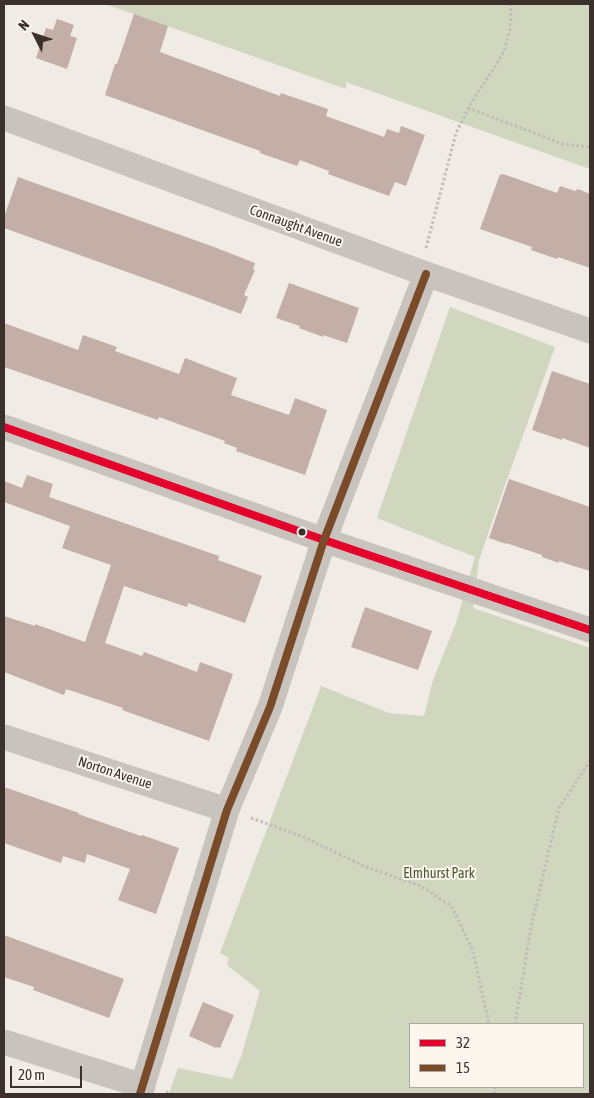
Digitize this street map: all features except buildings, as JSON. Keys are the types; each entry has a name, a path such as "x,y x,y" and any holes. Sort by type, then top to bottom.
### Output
{"street":[{"name":"Connaught Avenue","path":"4,118 423,273 590,331"},
{"path":"4,1042 142,1090 227,810 270,707 324,540 423,273"},
{"path":"4,427 324,540 590,630"},
{"name":"Norton Avenue","path":"4,737 227,810"}],"path":[{"path":"423,273 456,133 468,108 504,51 510,26 510,4"},
{"path":"468,108 563,144 590,147"},
{"path":"515,1023 531,928 559,808 590,761"},
{"path":"227,810 301,836 366,867 421,886 451,906 472,948 489,1023"}],"green space":[{"path":"105,4 590,4 590,169 346,82 346,89"},
{"name":"Elmhurst Park","path":"450,307 555,347 479,560 473,608 590,648 590,1094 169,1094 178,1068 232,1079 241,1057 260,991 227,965 229,958 220,953 321,686 389,713 424,716 433,680 456,623 475,557 377,518"}],"transit line":[{"name":"15","path":"140,1094 227,810 270,707 324,540 426,274"},
{"name":"32","path":"4,427 324,540 590,630"}]}
